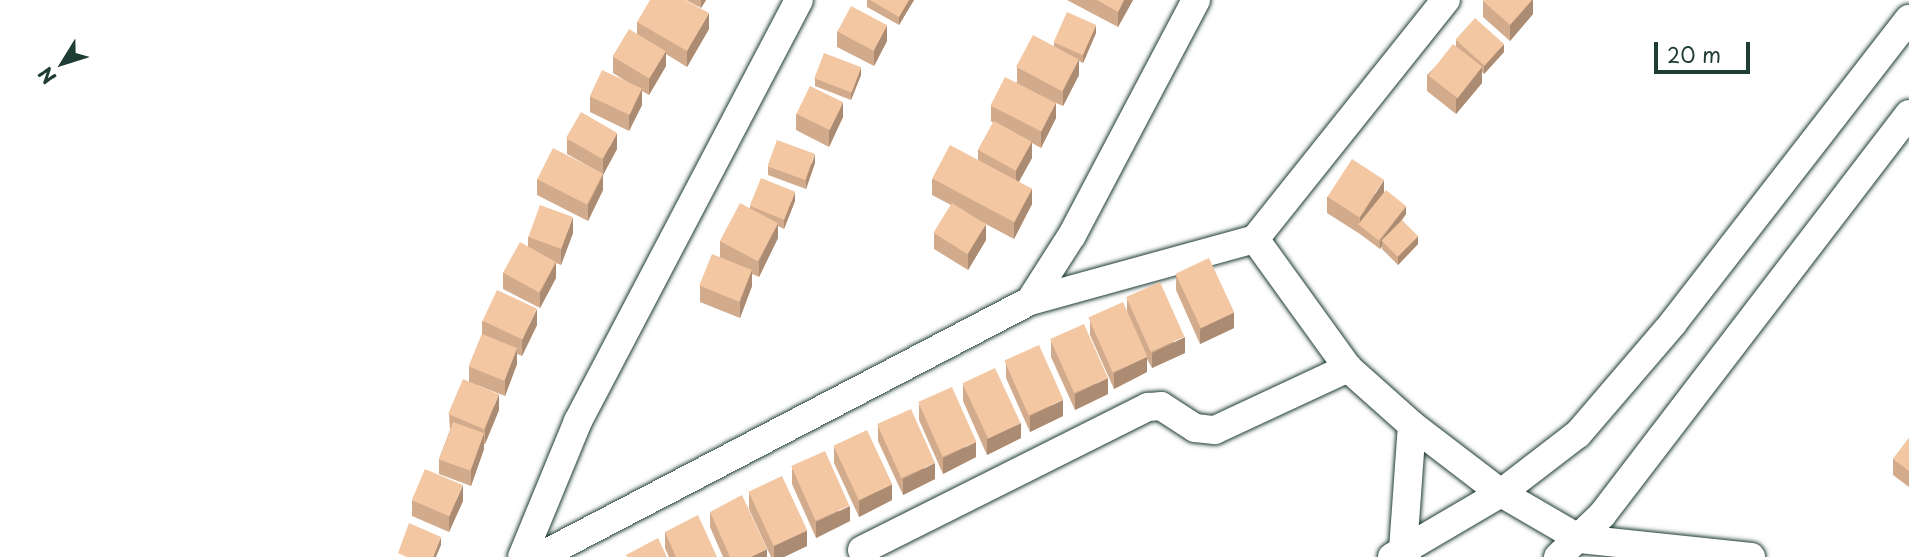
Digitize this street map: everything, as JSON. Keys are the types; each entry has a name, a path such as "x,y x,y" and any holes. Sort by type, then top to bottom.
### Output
{"street":[{"path":"522,557 578,421 799,0"},
{"path":"1030,302 1072,235 1196,0"},
{"path":"539,557 1030,302 1255,239 1446,0"},
{"path":"1401,555 1501,493 1578,434 1673,323 1909,19"},
{"path":"1558,557 1580,539 1602,515 1909,114"},
{"path":"1255,239 1348,368 1412,425 1501,493 1580,539 1751,557"},
{"path":"862,550 1148,407 1161,405 1195,428 1215,430 1348,368"},
{"path":"1401,555 1412,425"}],"building":[{"path":"650,0 685,0 709,13 687,51 637,22"},
{"path":"870,0 909,0 899,17"},
{"path":"1097,0 1124,0 1118,12"},
{"path":"1483,0 1532,0 1510,25"},
{"path":"851,6 887,25 874,51 837,32"},
{"path":"1067,12 1096,25 1083,55 1054,42"},
{"path":"1475,18 1504,44 1485,66 1456,40"},
{"path":"629,29 666,51 649,79 613,56"},
{"path":"1033,35 1079,59 1062,91 1016,67"},
{"path":"1453,44 1482,67 1458,98 1428,76"},
{"path":"824,53 861,67 852,93 814,78"},
{"path":"602,70 642,89 630,115 590,96"},
{"path":"1005,77 1056,103 1041,131 990,106"},
{"path":"810,86 843,102 830,130 796,114"},
{"path":"581,112 617,133 602,159 566,138"},
{"path":"994,121 1032,142 1016,171 978,150"},
{"path":"777,140 815,154 805,180 767,166"},
{"path":"950,145 1032,189 1014,222 932,179"},
{"path":"553,148 603,173 587,205 537,179"},
{"path":"1352,159 1384,180 1359,217 1327,197"},
{"path":"761,178 795,192 784,220 750,206"},
{"path":"1386,190 1406,206 1379,241 1358,224"},
{"path":"740,203 778,223 758,261 720,241"},
{"path":"952,203 986,224 967,254 933,233"},
{"path":"540,205 573,217 561,249 528,237"},
{"path":"1402,220 1418,236 1398,257 1381,241"},
{"path":"520,242 556,262 539,292 503,273"},
{"path":"712,254 752,270 739,302 699,286"},
{"path":"1209,258 1234,312 1201,328 1175,274"},
{"path":"1160,282 1184,337 1151,352 1126,297"},
{"path":"497,290 537,309 523,339 483,321"},
{"path":"1123,302 1147,357 1113,372 1088,317"},
{"path":"1084,324 1108,378 1074,393 1050,339"},
{"path":"482,334 517,348 504,381 469,366"},
{"path":"1039,345 1063,400 1029,415 1004,360"},
{"path":"995,368 1021,423 988,438 962,383"},
{"path":"463,379 499,394 484,429 448,414"},
{"path":"952,387 976,442 943,457 918,402"},
{"path":"911,409 935,463 901,478 877,424"},
{"path":"453,422 484,433 470,471 439,460"},
{"path":"867,430 892,484 859,500 833,446"},
{"path":"1909,438 1909,471 1893,459"},
{"path":"825,451 849,506 816,521 791,466"},
{"path":"425,469 463,485 449,516 412,500"},
{"path":"782,476 807,530 774,546 748,492"},
{"path":"742,495 767,549 751,557 730,557 710,512"},
{"path":"698,515 717,557 676,557 665,532"},
{"path":"409,523 441,537 433,557 407,557 398,553"},
{"path":"658,538 667,557 627,557 626,555"}]}
